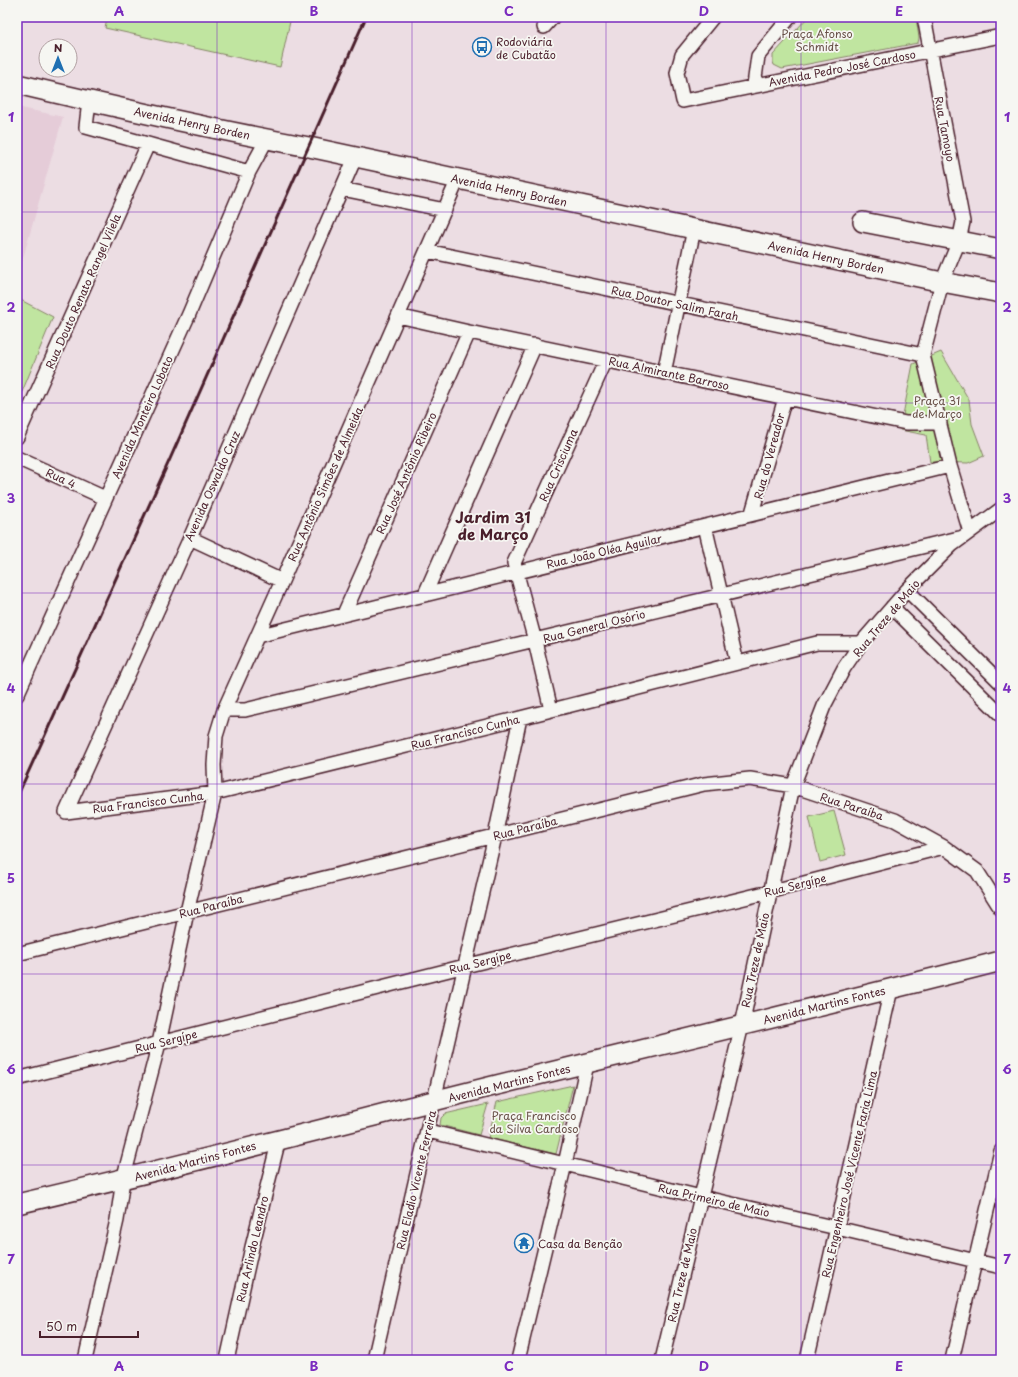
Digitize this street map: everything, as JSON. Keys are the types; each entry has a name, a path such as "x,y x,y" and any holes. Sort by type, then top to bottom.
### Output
{"street":[{"path":"544,27 553,17"},
{"name":"Avenida Pedro José Cardoso","path":"713,17 682,55 677,73 683,100 1001,36"},
{"path":"754,85 758,56 790,17"},
{"name":"Rua Tamoyo","path":"923,355 942,282 959,240 963,222 924,17"},
{"name":"Avenida Henry Borden","path":"17,84 89,101 355,158 942,282 1001,293"},
{"path":"89,101 86,127 249,172"},
{"name":"Avenida Monteiro Lobato","path":"17,695 189,314 249,172 267,139"},
{"name":"Rua Douto Renato Rangel Vilela","path":"17,437 148,144"},
{"name":"Avenida Oswaldo Cruz","path":"66,812 190,538 355,158"},
{"name":"Rua Antônio Simões de Almeida","path":"85,1360 117,1220 123,1180 159,1043 187,912 215,793 214,766 216,736 224,710 258,636 458,179"},
{"path":"342,189 445,210"},
{"path":"863,222 1001,249"},
{"path":"664,373 694,229"},
{"name":"Rua Doutor Salim Farah","path":"427,250 923,355"},
{"name":"Rua Almirante Barroso","path":"398,316 906,423 940,424"},
{"name":"Rua José Antônio Ribeiro","path":"344,614 469,332"},
{"path":"425,594 535,345"},
{"path":"923,355 967,534"},
{"name":"Rua Crisciuma","path":"516,572 514,564 606,360"},
{"name":"Rua do Vereador","path":"752,513 785,398"},
{"name":"Rua 4","path":"17,458 105,498"},
{"name":"Rua João Oléa Aguilar","path":"258,636 705,526 752,513 950,466"},
{"name":"Rua Treze de Maio","path":"662,1360 742,1025 769,892 793,786 824,706 844,668 861,643 907,590 936,560 967,534 1001,509"},
{"path":"705,526 737,663"},
{"name":"Rua General Osório","path":"224,710 245,710 535,641 967,534"},
{"path":"190,538 282,581"},
{"path":"516,572 535,641 551,710"},
{"path":"907,590 1001,683"},
{"path":"892,608 1001,715"},
{"name":"Rua Francisco Cunha","path":"66,812 215,793 817,643 861,643"},
{"name":"Rua Eladio Vicente Ferreira","path":"374,1360 428,1131 495,836 520,718"},
{"name":"Rua Paraíba","path":"17,954 704,784 750,779 793,786 895,820 944,847 977,871 1001,909"},
{"name":"Rua Sergípe","path":"17,1079 944,847"},
{"name":"Avenida Martins Fontes","path":"17,1204 123,1180 279,1139 1001,961"},
{"name":"Rua Engenheiro José Vicente Faria Lima","path":"807,1360 891,989"},
{"path":"518,1360 565,1164 587,1064"},
{"name":"Rua Primeiro de Maio","path":"428,1131 1001,1267"},
{"name":"Rua Arlindo Leandro","path":"227,1360 252,1247 279,1139"},
{"path":"952,1360 1001,1151"}],"shaded area":[{"path":"17,107 63,117 17,279"}],"green space":[{"path":"107,17 291,17 280,67 105,28"},
{"name":"Praça Afonso Schmidt","path":"808,17 916,17 919,38 918,43 782,69 774,65 773,55"},
{"path":"17,298 53,317 17,404"},
{"name":"Praça 31 de Março","path":"941,352 969,400 972,424 984,456 968,463 930,462 926,435 900,430 913,364"},
{"path":"834,811 846,855 820,862 809,817"},
{"name":"Praça Francisco da Silva Cardoso","path":"573,1085 556,1154 488,1138 497,1102"},
{"name":"Praça Francisco da Silva Cardoso","path":"488,1104 479,1135 440,1125 441,1118 445,1114"}],"railway":[{"path":"17,797 170,459 366,17"}],"place":[{"name":"Rodoviária de Cubatão","path":"482,47"},
{"name":"Casa da Benção","path":"524,1243"}],"district":[{"name":"Jardim 31 de Março","path":"493,524"}]}
